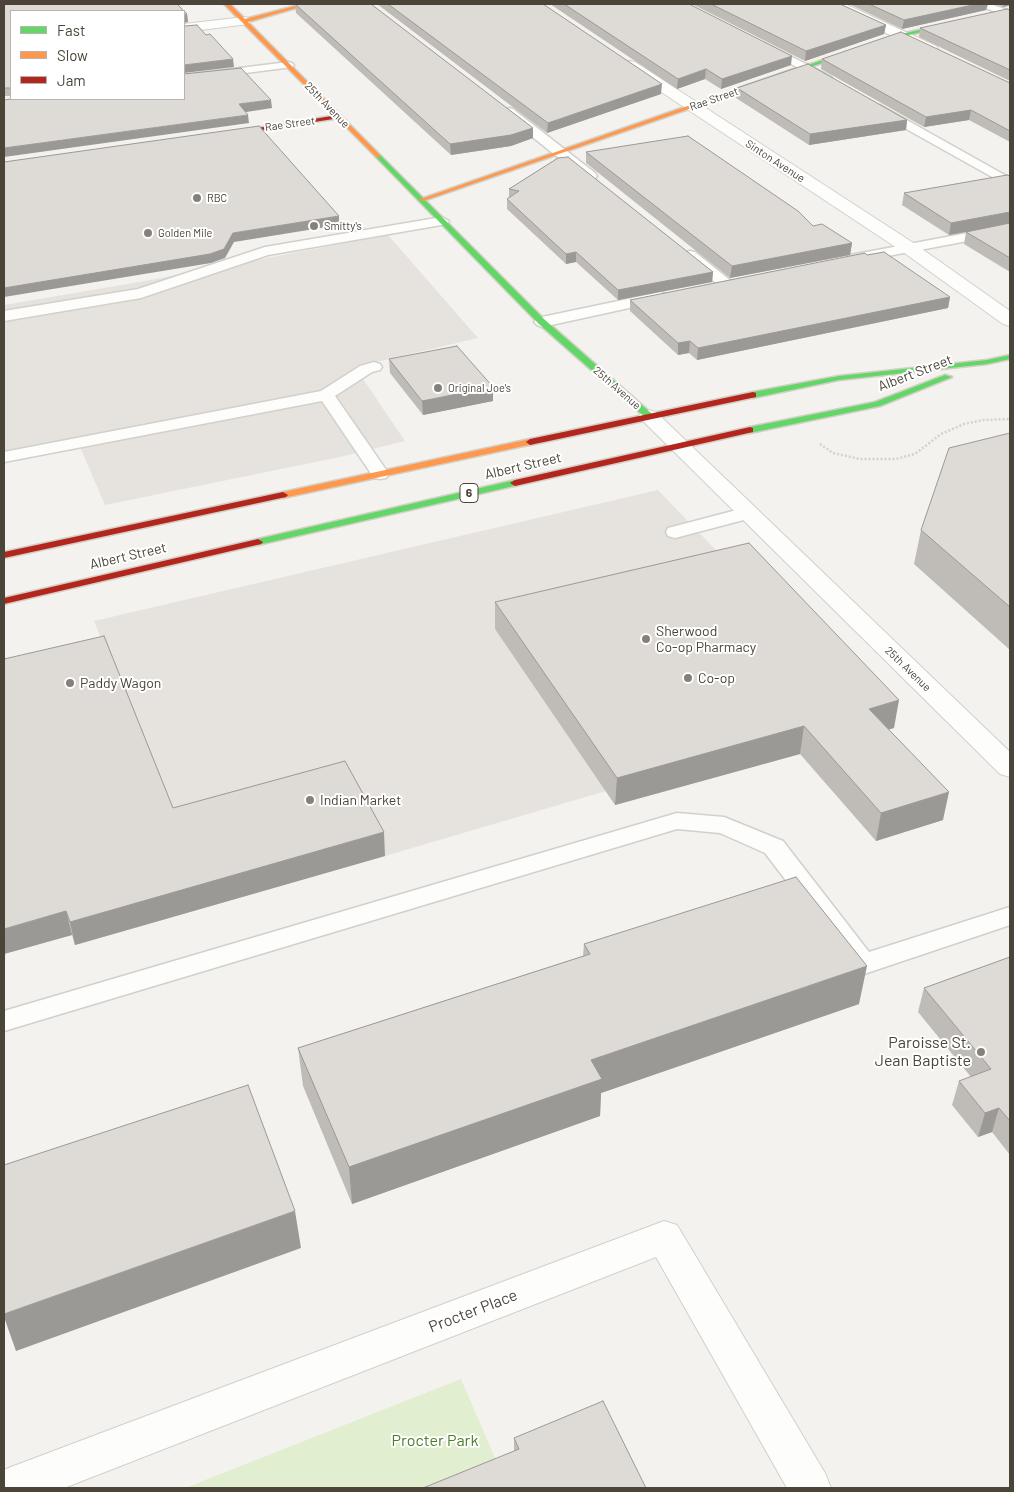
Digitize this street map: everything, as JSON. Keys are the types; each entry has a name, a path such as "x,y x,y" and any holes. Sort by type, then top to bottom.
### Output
{"street":[{"name":"25th Avenue","path":"228,4 542,322 649,416 1010,768"},
{"path":"185,28 244,21 308,4"},
{"path":"835,4 944,55"},
{"name":"Rae Street","path":"421,200 902,35 1008,13"},
{"name":"Sinton Avenue","path":"620,58 909,248 1010,320"},
{"name":"Rae Street","path":"208,136 338,117"},
{"name":"Albert Street","path":"4,555 649,416 839,378 987,362 1010,357"},
{"name":"Albert Street","path":"4,600 679,445 876,404 987,362"},
{"name":"Procter Place","path":"11,1488 664,1238 810,1488"}],"lane":[{"path":"981,4 1008,13"},
{"path":"756,42 840,86"},
{"path":"185,78 288,65"},
{"path":"866,101 1010,183"},
{"path":"499,105 599,182"},
{"path":"4,316 141,293 265,251 442,222"},
{"path":"841,261 1010,229"},
{"path":"681,248 731,283 707,288"},
{"path":"542,322 678,294"},
{"path":"4,457 326,394 366,368 374,367"},
{"path":"326,394 380,474"},
{"path":"675,532 748,513"},
{"path":"4,1021 677,821 724,825 774,847 864,964 1010,916"}],"path":[{"path":"794,421 828,451 860,459 875,460 896,459 914,454 941,434 964,424 983,420 1010,419"}],"green space":[{"name":"Procter Park","path":"461,1379 508,1488 185,1488"}],"shaded area":[{"path":"388,235 478,338 355,367 405,441 340,457 105,505 77,440 4,454 4,305 145,281"},
{"path":"658,490 736,571 496,629 606,791 385,856 346,784 177,831 94,621"}],"building":[{"path":"4,4 177,4 183,10 10,10 10,88 4,88"},
{"path":"295,4 371,4 533,128 511,135 450,144"},
{"path":"388,4 543,4 662,84 548,123"},
{"path":"564,4 689,4 792,56 722,79 706,69 678,79"},
{"path":"711,4 840,4 886,25 806,51"},
{"path":"869,4 977,4 904,20"},
{"path":"1007,9 1010,10 1010,70 920,28"},
{"path":"197,25 206,35 210,34 233,59 185,65 185,26"},
{"path":"901,32 1010,83 1010,131 971,110 926,117 822,59"},
{"path":"808,64 907,120 810,134 737,88"},
{"path":"241,68 271,100 239,104 248,115 4,148 4,100 185,100 185,74"},
{"name":"Golden Mile","path":"259,126 339,216 233,233 224,249 210,254 4,288 4,162"},
{"path":"688,136 798,211 813,226 822,224 852,243 732,266 586,152"},
{"path":"568,157 713,272 618,290 576,252 566,254 507,199 519,191 509,189 558,158"},
{"path":"1010,176 1010,212 951,223 904,193"},
{"path":"1010,223 1010,258 966,232"},
{"path":"884,252 950,297 698,348 690,341 678,343 630,300 865,253 867,255"},
{"path":"457,346 493,387 422,401 389,359"},
{"path":"1010,433 1010,607 921,530 949,448"},
{"name":"Co-op","path":"749,543 899,700 869,709 949,792 881,813 804,726 617,778 495,602"},
{"path":"104,636 173,808 345,761 384,832 70,922 66,911 4,929 4,659"},
{"path":"796,877 867,966 591,1060 602,1079 349,1167 298,1048 590,954 584,944"},
{"name":"Paroisse St. Jean Baptiste","path":"1010,957 1010,1121 999,1108 985,1113 959,1081 991,1069 924,988"},
{"path":"248,1085 295,1211 4,1314 4,1165"},
{"path":"603,1401 646,1488 423,1488 519,1449 514,1438"}],"traffic: fast":[{"path":"808,66 903,35 1010,11"},
{"path":"378,156 542,322 649,416"},
{"path":"753,395 839,378 987,362 1010,357"},
{"path":"750,430 877,404 948,377"},
{"path":"258,542 515,483"}],"traffic: slow":[{"path":"227,4 378,156"},
{"path":"244,21 308,4"},
{"path":"421,200 808,66"},
{"path":"283,495 530,442"}],"traffic: jam":[{"path":"223,134 338,117"},
{"path":"530,442 753,395"},
{"path":"515,483 750,430"},
{"path":"4,555 283,495"},
{"path":"4,601 258,542"}],"place":[{"name":"RBC","path":"197,198"},
{"name":"Smitty's","path":"314,226"},
{"name":"Golden Mile","path":"148,233"},
{"name":"Original Joe's","path":"438,388"},
{"name":"Sherwood Co-op Pharmacy","path":"646,639"},
{"name":"Co-op","path":"688,678"},
{"name":"Paddy Wagon","path":"70,683"},
{"name":"Indian Market","path":"310,800"},
{"name":"Paroisse St. Jean Baptiste","path":"981,1052"}]}
